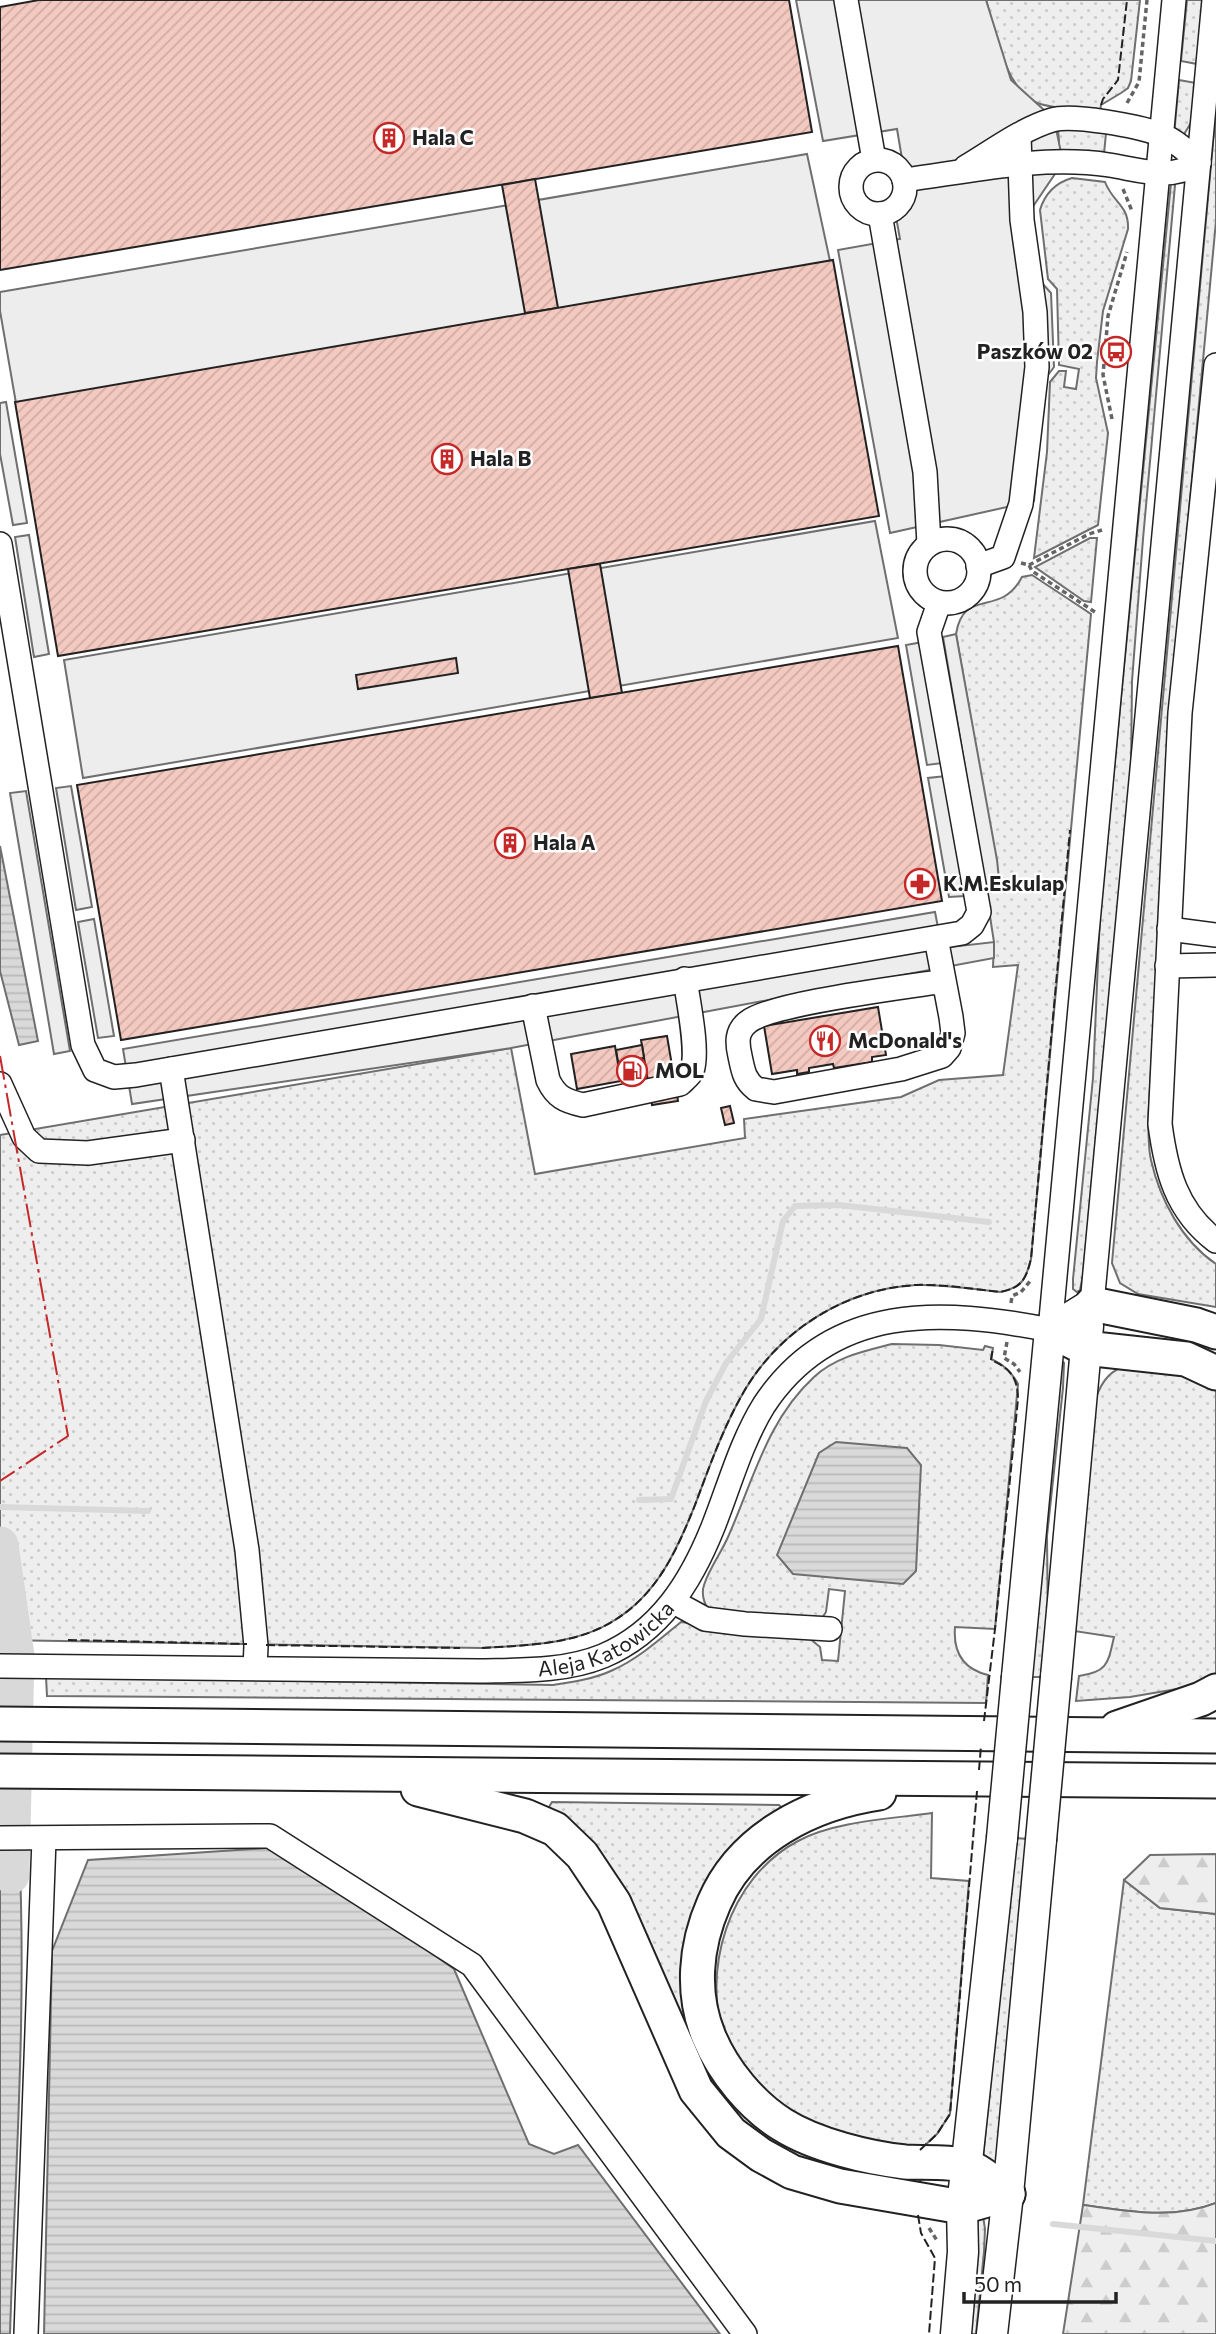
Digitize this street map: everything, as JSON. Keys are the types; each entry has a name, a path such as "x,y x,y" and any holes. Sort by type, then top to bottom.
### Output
{"highway":[{"path":"1092,1304 1196,1325 1216,1332"},
{"path":"1051,1330 1085,1348 1186,1359 1216,1373"},
{"path":"1094,1735 1201,1699 1216,1691"},
{"path":"0,1724 1216,1736"},
{"path":"0,1771 1216,1781"},
{"path":"354,1775 526,1816 555,1829 582,1855 614,1903 696,2090 731,2133 761,2155 792,2172 840,2186 962,2207 1008,2194"},
{"path":"968,1780 846,1798 786,1823 751,1851 717,1896 707,1918 699,1952 696,1982 700,2016 727,2071 756,2104 784,2126 810,2138 855,2152 902,2161 967,2166 1008,2194"}],"main road":[{"path":"956,2334 963,2252 962,2207 1002,1838 1051,1330 1092,1304"},
{"path":"992,2334 1008,2194 1085,1348 1092,1304"}],"street":[{"path":"846,0 874,160"},
{"path":"1051,1330 1174,0"},
{"path":"1092,1304 1214,0"},
{"path":"956,173 1054,119 1122,125 1161,135 1176,143 1199,163"},
{"path":"978,566 1003,557 1021,504 1037,367 1035,312 1022,220 1019,136"},
{"path":"874,160 896,166 904,180 904,195 900,202 888,212 880,214 861,208 851,192 854,174 866,162 874,160"},
{"path":"904,180 1019,165 1083,162 1158,174 1187,170 1199,163"},
{"path":"880,214 925,472 929,544"},
{"path":"1216,365 1180,713 1160,1124 1166,1165 1177,1193 1196,1222 1216,1241"},
{"path":"938,540 959,542 968,547 978,566 979,576 975,586 969,595 960,601 939,603 929,598 921,591 914,573 920,553 938,540"},
{"path":"0,544 83,1045 95,1070 114,1077 962,933 972,925 979,912 929,632 939,603"},
{"path":"1169,929 1216,935"},
{"path":"936,938 951,1017 952,1038 949,1048 937,1059 901,1069 774,1092 755,1089 743,1075 737,1042 739,1034 748,1022 761,1014 800,1005 944,982"},
{"path":"1167,966 1216,965"},
{"path":"533,1006 552,1089 567,1102 583,1105 680,1084 688,1077 692,1070 693,1045 685,979"},
{"path":"171,1069 247,1550 256,1646 254,1668"},
{"path":"0,1084 24,1137 39,1151 88,1153 183,1140"},
{"name":"Aleja Katowicka","path":"0,1666 478,1671 546,1669 574,1665 603,1656 630,1642 654,1624 674,1602 703,1552 756,1420 775,1391 816,1351 835,1338 863,1327 914,1318 1009,1322 1051,1330"},
{"path":"674,1602 705,1619 830,1629"},
{"path":"8,1838 270,1836 472,1965 745,2334"},
{"path":"26,2334 44,1839"}],"path":[{"path":"1123,111 1139,82 1147,0"},
{"path":"1097,614 1032,571 1029,565 1104,529"}],"green space":[{"path":"986,0 1140,0 1128,88 1101,105 1100,112 1058,108 1035,102 1024,94 1008,71"},
{"path":"1187,0 1204,0 1197,64 1181,61"},
{"path":"1179,80 1196,83 1192,121 1183,136 1174,136"},
{"path":"1216,109 1216,221 1172,693 1148,1123 1151,1160 1160,1190 1183,1232 1216,1264 1216,1307 1138,1294 1120,1283 1112,1263"},
{"path":"1081,129 1106,133 1104,154 1051,149 1053,143 1059,141 1058,130"},
{"path":"1072,178 1105,182 1128,221 1128,229 1103,311 1097,362 1096,378 1108,433 1098,525 1034,558 1047,452 1050,382 1059,371 1066,371 1064,387 1076,389 1079,369 1059,365 1057,289 1048,279 1040,210 1052,190"},
{"path":"1171,183 1175,185 1132,681 1131,769 1083,1275 1080,1290 1077,1292 1073,1289 1073,1279 1093,1078 1100,914"},
{"path":"1090,538 1097,538 1091,602 1084,601 1035,567"},
{"path":"1032,575 1091,614 1031,1259 1022,1282 1000,1292 937,1285 890,1288 841,1304 797,1331 761,1367 738,1402 681,1538 654,1584 615,1620 584,1634 551,1642 482,1648 0,1640 0,1135 511,1048 535,1174 745,1138 744,1119 901,1097 939,1080 1003,1075 1018,965 993,967 994,942 986,891 1000,888 956,634 960,619 967,611 1004,597 1022,577"},
{"path":"892,1344 983,1350 985,1346 993,1348 991,1359 1007,1369 1018,1384 995,1629 955,1627 956,1644 961,1658 972,1668 988,1675 986,1703 47,1696 46,1677 553,1685 606,1673 649,1648 681,1622 809,1638 820,1647 822,1660 838,1661 845,1591 829,1589 826,1612 822,1618 709,1611 703,1588 728,1537 763,1452 784,1412 814,1377 831,1364"},
{"path":"1062,1361 1063,1388 1047,1536 1048,1633 1042,1677 1029,1677"},
{"path":"1129,1364 1216,1381 1216,1680 1212,1683 1130,1697 1076,1701 1079,1676 1096,1672 1105,1665 1114,1637 1074,1631 1096,1398 1108,1376"},
{"path":"552,1802 779,1805 783,1809 698,1915 722,2083 920,2173 921,2185 806,2164 740,2122 709,2088 546,1812"},
{"path":"932,1813 931,1878 969,1881 950,2114 937,2134 920,2150 832,2134 815,2129 784,2112 750,2082 730,2054 719,2016 716,1987 726,1929 754,1878 774,1857 798,1841 829,1829"},
{"path":"1015,1838 1027,1839 1000,2149 996,2161 987,2173 982,2168"},
{"path":"1216,1854 1216,1914 1160,1908 1124,1880 1150,1855"},
{"path":"1124,1880 1160,1908 1216,1914 1216,2203 1200,2208 1150,2213 1083,2205"},
{"path":"1216,2203 1216,2334 1063,2334 1083,2205 1167,2213"},
{"path":"979,2208 982,2209 985,2229 976,2334 966,2334"}],"shaded area":[{"path":"796,0 986,0 1011,80 1054,119 1063,162 1032,208 1041,282 1051,293 1054,367 1045,379 1034,501 890,533 838,250 900,239 896,217 910,206 897,129 823,141"},
{"path":"807,154 833,275 17,409 0,311 0,292"},
{"path":"6,402 27,523 13,525 0,454 0,403"},
{"path":"875,521 898,638 83,778 64,660"},
{"path":"29,535 49,654 34,657 15,537"},
{"path":"956,634 1000,889 986,891 943,637"},
{"path":"923,642 943,763 927,765 906,645"},
{"path":"946,776 965,896 949,897 928,778"},
{"path":"71,786 92,907 76,910 56,788"},
{"path":"26,791 70,1051 54,1054 10,793"},
{"path":"0,846 38,1041 19,1045 0,971"},
{"path":"935,912 942,948 994,942 994,958 511,1048 132,1104 123,1049"},
{"path":"94,919 114,1036 98,1038 78,922"},
{"path":"836,1442 907,1448 921,1465 916,1571 903,1584 793,1574 777,1555 819,1453"},
{"path":"4,1846 19,1846 22,1968 10,2334 0,2334 0,1880"},
{"path":"283,1847 454,1969 529,2144 554,2154 578,2145 720,2334 44,2334 52,1951 88,1860"}],"building":[{"name":"Hala C","path":"39,0 789,0 812,132 0,270 0,7"},
{"path":"535,179 558,308 525,313 502,185"},
{"name":"Hala B","path":"833,260 879,516 58,656 15,402"},
{"path":"600,564 622,693 590,698 568,569"},
{"name":"Hala A","path":"898,646 942,901 121,1040 77,785"},
{"path":"456,658 458,673 358,689 356,675"},
{"name":"McDonald's","path":"878,1007 886,1055 872,1057 872,1062 834,1068 833,1064 809,1068 809,1072 797,1074 797,1070 772,1074 764,1026"},
{"path":"667,1036 678,1101 652,1105 641,1040"},
{"path":"642,1045 644,1058 618,1062 616,1050"},
{"path":"615,1046 621,1081 577,1089 571,1054"},
{"path":"730,1106 734,1123 725,1125 721,1108"}],"waterway":[{"path":"639,1500 671,1499 706,1401 726,1363 761,1319 783,1221 795,1206 839,1205 989,1222"},
{"path":"0,1507 148,1511"},
{"path":"0,1545 16,1656 11,1875"},
{"path":"1053,2224 1216,2241"}],"fence":[{"path":"1101,105 1118,80 1127,0"},
{"path":"482,1648 551,1642 584,1634 615,1620 643,1597 664,1569 681,1538 724,1431 746,1388 778,1348 818,1316 865,1294 890,1288 937,1285 1000,1292 1022,1282 1031,1259 1070,830"},
{"path":"984,1721 1018,1399 1012,1375 991,1360 993,1348"},
{"path":"68,1640 247,1644"},
{"path":"266,1645 460,1648"},
{"path":"979,1770 981,1746"},
{"path":"920,2150 937,2134 950,2114 977,1791"},
{"path":"918,2215 921,2233 935,2258 929,2334"}],"power":[{"path":"0,1056 68,1436 0,1481"}],"place":[{"name":"Hala C","path":"389,138"},
{"name":"Paszków 02","path":"1116,352"},
{"name":"Hala B","path":"447,459"},
{"name":"Hala A","path":"510,843"},
{"name":"K.M.Eskulap","path":"920,884"},
{"name":"McDonald's","path":"825,1041"},
{"name":"MOL","path":"632,1071"}]}
